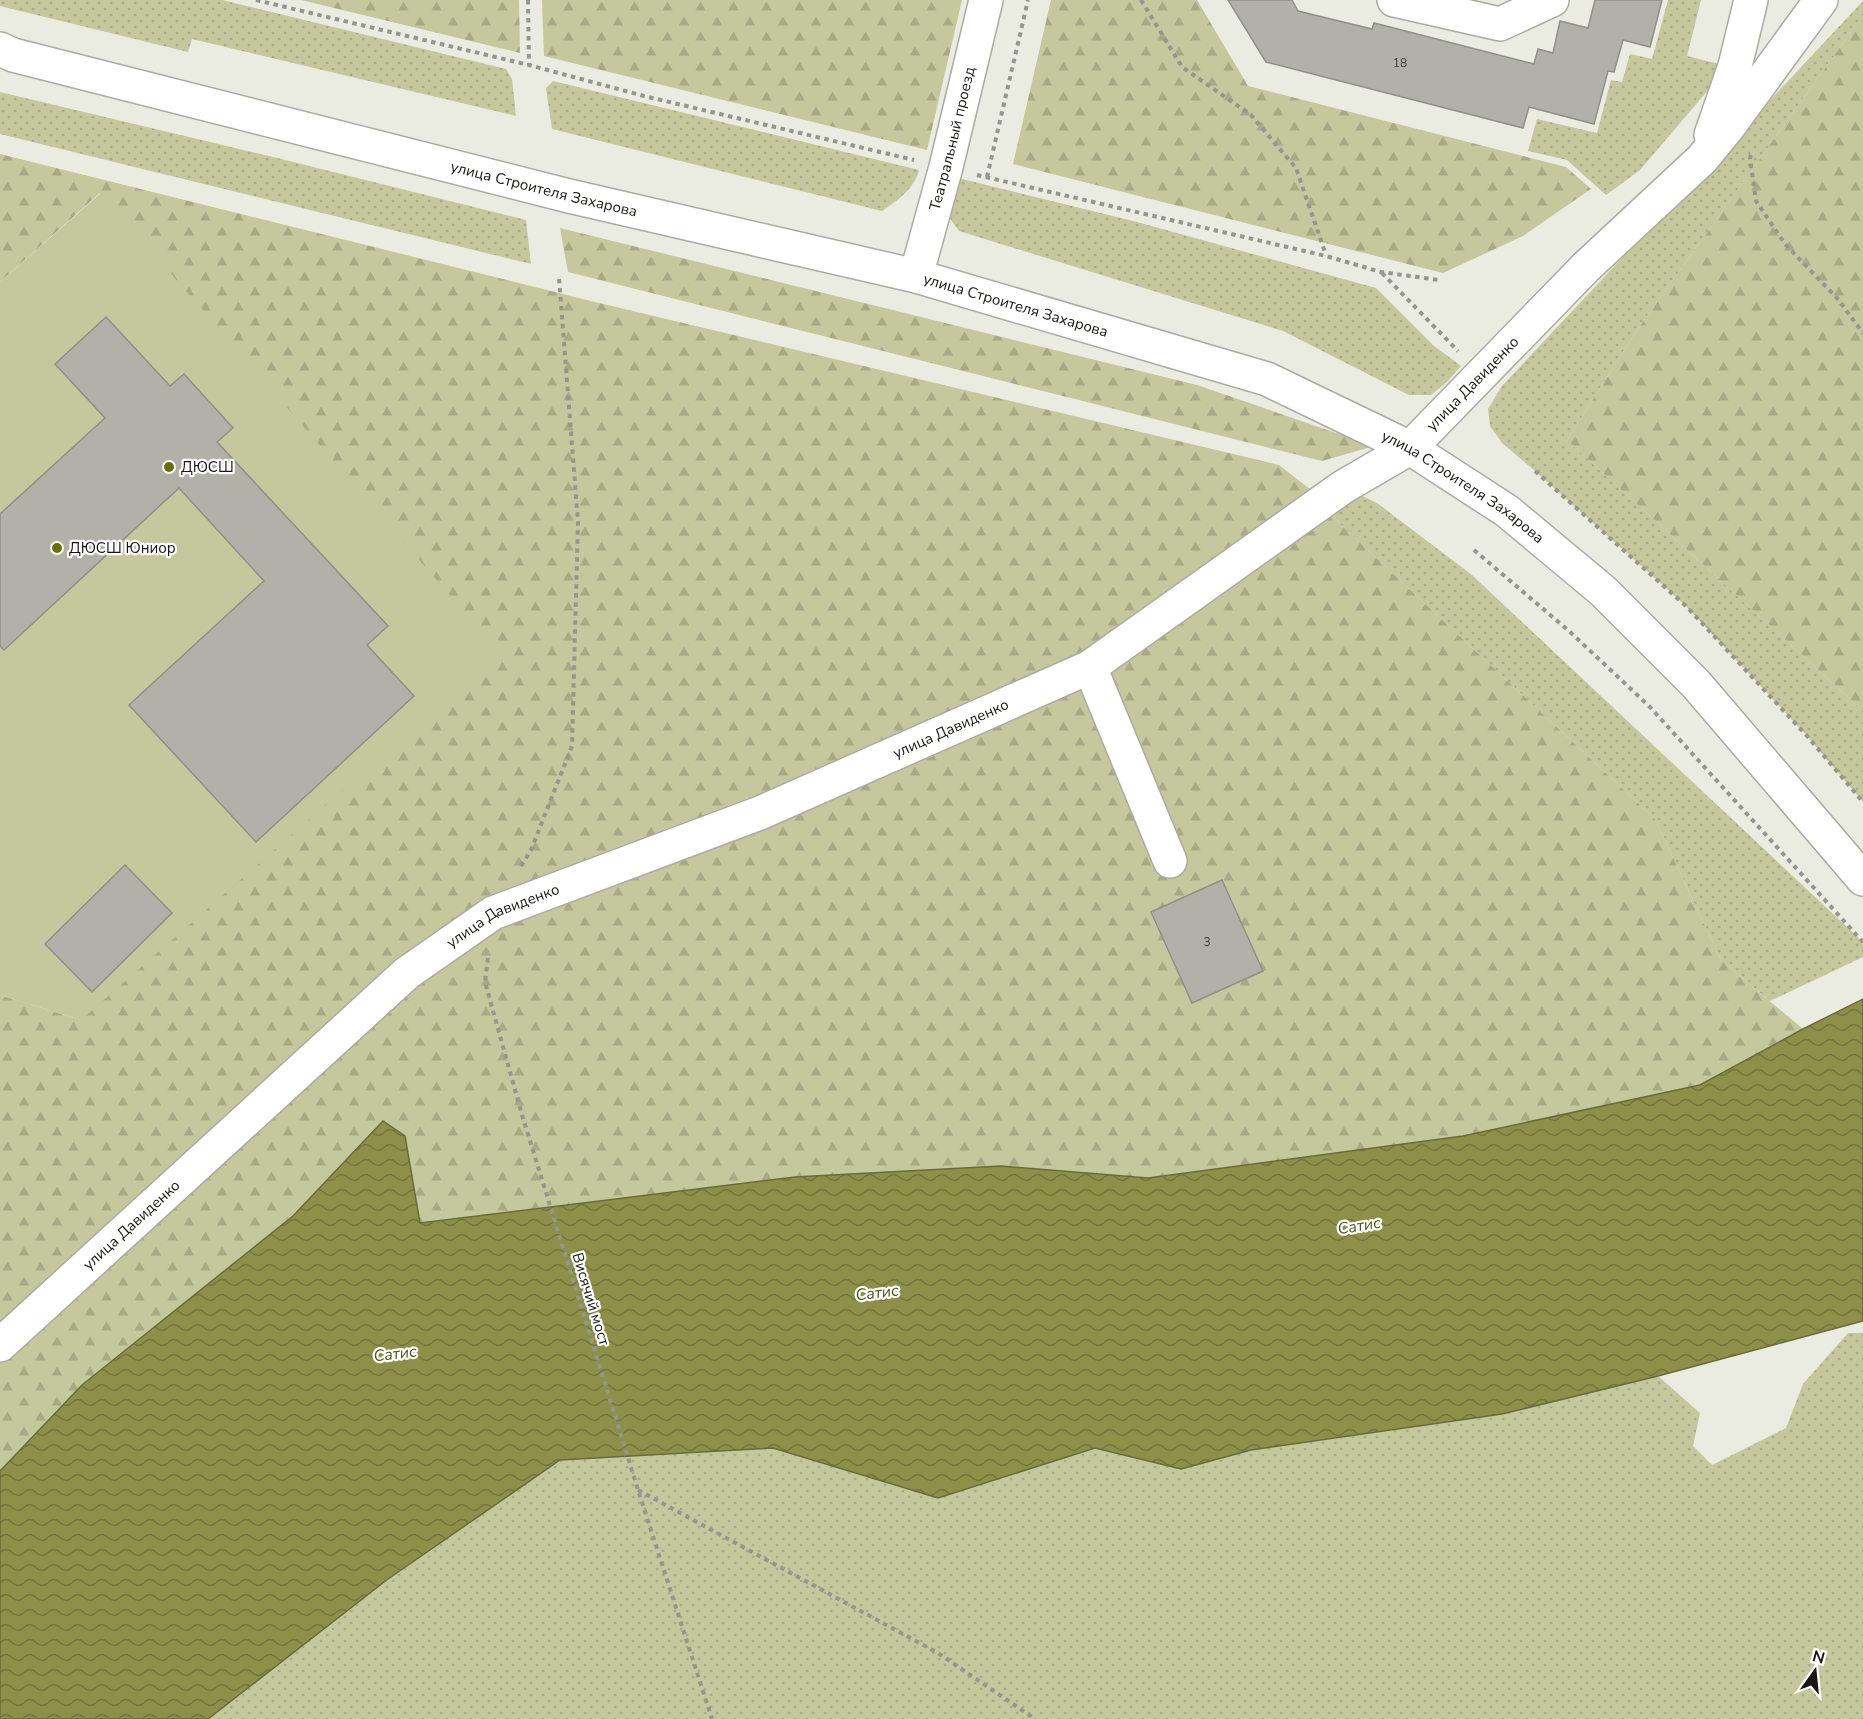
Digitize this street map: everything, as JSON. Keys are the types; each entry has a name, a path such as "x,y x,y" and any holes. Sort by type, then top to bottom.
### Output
{"street":[{"name":"Театральный проезд","path":"916,276 946,167 986,0"},
{"path":"1394,0 1500,24 1552,0"},
{"path":"1702,159 1735,66 1751,0"},
{"name":"улица Давиденко","path":"0,1346 407,973 493,913 760,813 1090,667 1343,487 1410,448 1586,267 1702,159 1729,126 1821,0"},
{"name":"улица Строителя Захарова","path":"0,50 569,196 916,276 1267,379 1410,448 1507,511 1603,591 1696,684 1863,879"},
{"path":"1090,667 1170,861"}],"path":[{"path":"256,0 529,65 644,96 1326,256 1381,272 1439,280"},
{"path":"528,0 529,65"},
{"path":"987,177 1028,0"},
{"path":"1141,0 1182,67 1251,115 1296,168 1326,256"},
{"path":"1754,150 1750,159 1756,201 1785,244 1837,298 1863,333"},
{"path":"1381,272 1461,353"},
{"path":"520,868 531,850 572,746 578,522 559,278"},
{"path":"1535,471 1686,606 1808,737 1863,802"},
{"path":"1474,550 1569,631 1650,707 1863,942"},
{"name":"Висячий мост","path":"493,913 485,982 522,1115 638,1490 712,1719"},
{"path":"638,1490 938,1653 1035,1719"}],"green space":[{"path":"0,0 222,0 506,69 512,79 516,116 192,39 188,52 0,6"},
{"path":"301,0 519,0 520,53"},
{"path":"542,0 962,0 927,150 544,56"},
{"path":"1051,0 1197,0 1248,86 1566,167 1591,189 1523,236 1443,273 1013,164"},
{"path":"1668,0 1701,0 1687,56 1719,64 1721,75 1640,170 1606,195 1567,160 1528,151 1537,119 1597,133 1611,80 1622,82 1630,54 1652,59"},
{"path":"1863,1 1863,15 1637,330 1567,440 1863,711 1863,802 1808,737 1686,606 1502,443 1490,426 1488,409 1502,386"},
{"path":"1863,15 1863,711 1567,440 1637,330"},
{"path":"553,81 919,170 909,188 882,211 552,129 546,88"},
{"path":"0,92 526,220 531,264 0,134"},
{"path":"0,154 595,302 1279,465 1315,493 1341,525 1655,819 1721,960 1803,1029 1700,1085 1463,1136 1148,1178 1001,1166 795,1177 420,1224 405,1136 383,1121 293,1216 82,1385 0,1471 0,995 81,1020 100,193 0,282"},
{"path":"958,178 1137,222 1376,288 1434,346 1461,366 1431,395 1409,395 1283,331 959,231 946,213"},
{"name":"ДЮСШ","path":"101,193 499,652 81,1020 0,995 0,282"},
{"path":"560,228 1197,385 1374,446 1322,461 568,272"},
{"path":"1343,487 1377,503 1472,575 1863,942 1863,957 1770,1001 1721,960 1655,819 1341,525 1322,501"},
{"path":"1848,1333 1863,1333 1863,1719 208,1719 388,1579 560,1460 773,1448 938,1498 1096,1448 1181,1469 1251,1450 1502,1414 1658,1376 1700,1413 1693,1446 1712,1465 1786,1428 1803,1384"}],"water":[{"name":"Сатис","path":"1863,999 1863,1321 1658,1376 1502,1414 1251,1450 1181,1469 1095,1448 938,1498 773,1448 560,1460 388,1579 208,1719 0,1719 0,1471 82,1385 293,1216 383,1121 405,1136 420,1223 795,1177 1001,1166 1148,1178 1463,1136 1700,1085"}],"building":[{"path":"1228,0 1292,0 1298,11 1372,29 1374,23 1534,64 1538,49 1553,53 1560,21 1588,28 1595,0 1662,0 1650,47 1623,40 1614,72 1608,71 1594,124 1529,107 1523,128 1266,62"},
{"name":"ДЮСШ Юниор","path":"106,317 170,386 184,374 233,428 217,442 388,626 367,645 414,696 256,842 129,705 264,581 179,488 4,650 0,646 0,514 105,418 55,364"},
{"path":"125,865 172,913 92,992 45,944"},
{"path":"1222,880 1263,971 1192,1003 1151,912"}],"place":[{"name":"ДЮСШ","path":"169,467"},
{"name":"ДЮСШ Юниор","path":"57,548"}]}
